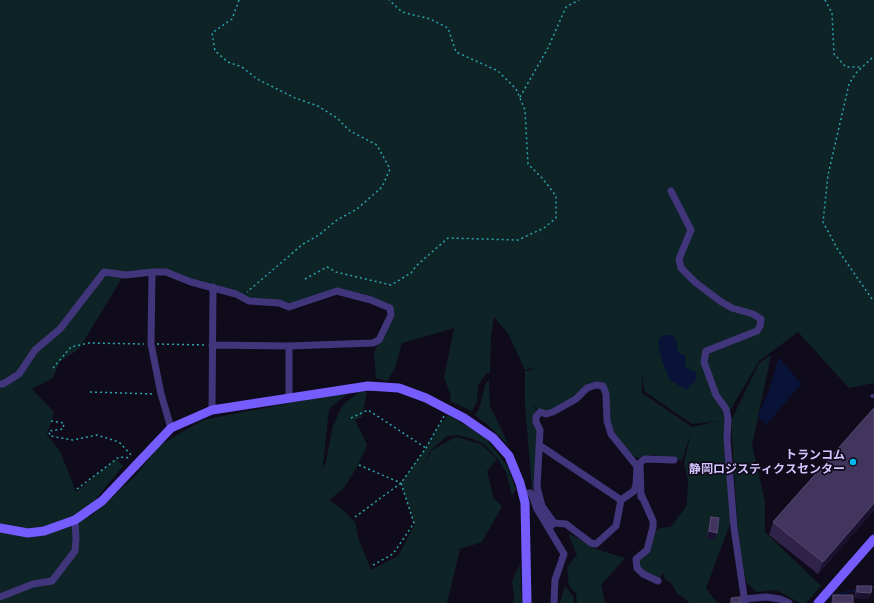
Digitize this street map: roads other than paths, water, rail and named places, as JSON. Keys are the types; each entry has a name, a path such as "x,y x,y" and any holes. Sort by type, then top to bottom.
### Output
{"street":[{"path":"672,191 691,230 679,260 681,268 695,282 720,301 732,308 753,314 761,319 760,326 757,331 706,351 704,362 716,395 726,408 728,418 727,439 734,528 744,601 766,597 780,599 789,603"},
{"path":"0,384 4,384 18,374 35,350 60,329 104,272 126,275 166,272 191,282 236,294 250,301 279,303 289,307 337,291 371,300 390,308 391,314 379,340 373,343 289,346 212,345"},
{"path":"152,272 150,344 161,394 171,428"},
{"path":"212,410 213,287"},
{"path":"289,346 289,398"},
{"path":"554,603 555,580 564,554 538,496 536,487 540,445 540,430 536,422 536,417 540,412 546,414 553,412 576,399 588,388 600,384 603,386 606,394 607,421 611,434 639,468 642,477 640,502 644,513"},
{"path":"0,528 28,533 44,531 74,520 102,501 171,428 212,410 368,386 399,388 426,398 464,418 493,438 508,456 523,492 526,514 527,603"},
{"path":"540,445 621,500"},
{"path":"552,526 566,524 591,543 596,544 616,526 621,500 634,491 640,463 645,459 674,460"},
{"path":"523,492 531,493 537,510 552,526"},
{"path":"641,494 653,521 653,527 652,536 647,550 636,559 637,568 643,574 658,581"},
{"path":"0,597 33,584 52,581 75,551 76,539 74,520"},
{"path":"818,603 874,539"}],"water":[{"path":"673,335 676,340 679,353 685,355 686,367 696,373 696,380 686,390 669,379 661,357 658,342 661,336"},
{"path":"779,357 801,384 766,425 758,416 768,393"}],"waterway":[{"path":"825,600 838,594 857,590"}],"place":[{"name":"トランコム 静岡ロジスティクスセンター","path":"853,462"}]}
